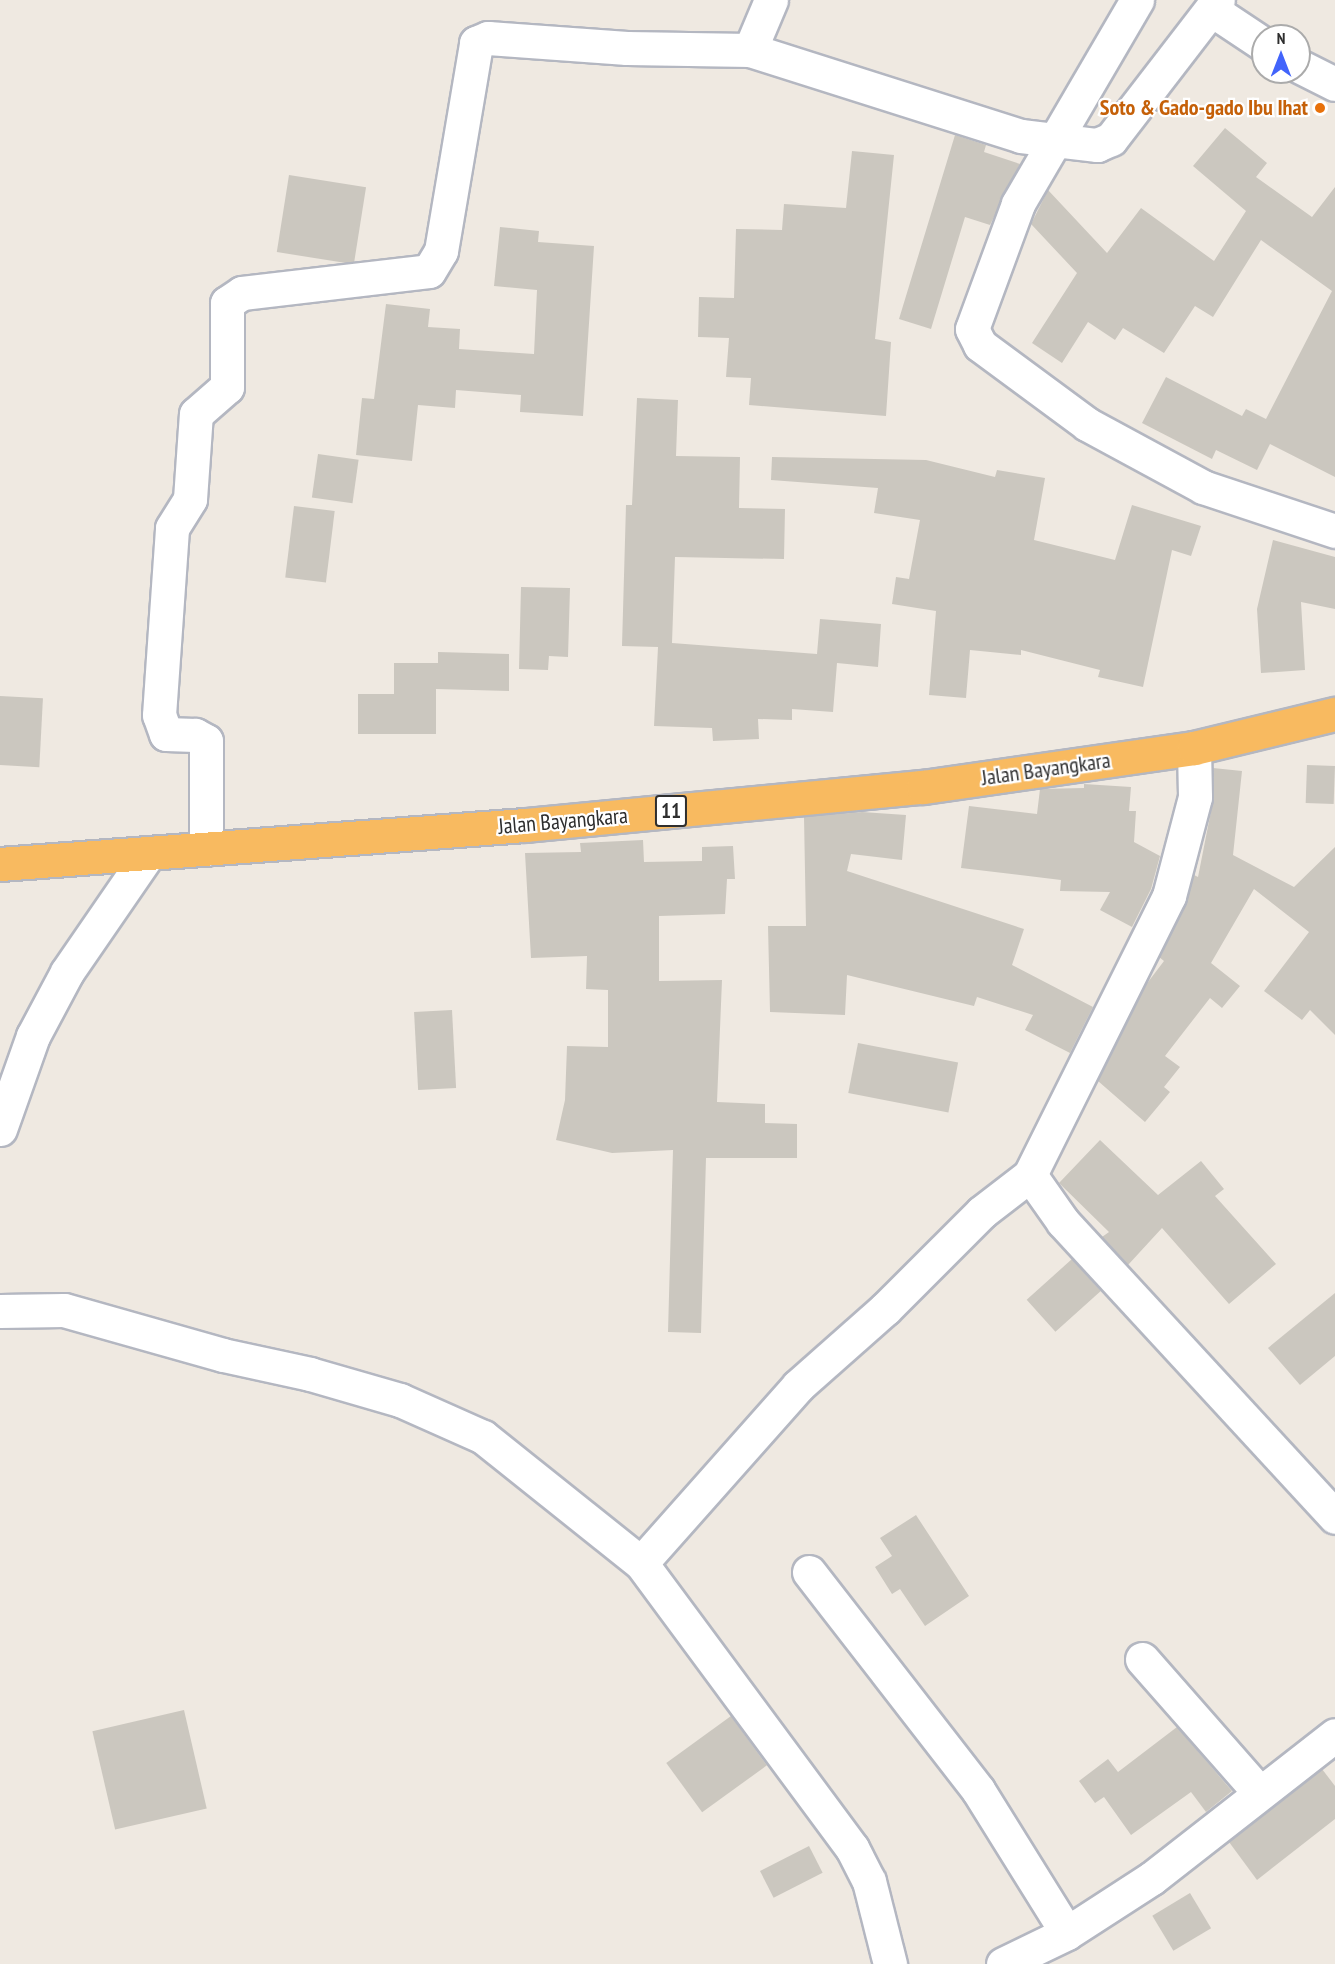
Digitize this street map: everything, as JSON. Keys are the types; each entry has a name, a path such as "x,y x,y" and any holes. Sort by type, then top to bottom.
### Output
{"highway":[{"name":"Jalan Bayangkara","path":"0,864 148,854 833,796 1194,748 1335,714"}],"street":[{"path":"750,50 771,0"},
{"path":"1137,0 1018,204 976,310 972,329 980,345 1087,424 1203,487 1335,531"},
{"path":"206,849 206,741 195,735 166,734 159,715 172,528 190,500 196,414 227,387 226,312 230,298 429,271 441,251 474,50 481,40 750,50 1052,143 1097,145 1111,139 1215,5 1251,34"},
{"path":"1311,72 1335,84"},
{"path":"641,1563 798,1386 982,1212 1029,1175 1168,896 1195,797 1194,748"},
{"path":"0,1129 33,1036 57,989 148,854"},
{"path":"1029,1175 1063,1222 1335,1517"},
{"path":"0,1311 64,1310 400,1400 483,1437 641,1563 838,1825 869,1881 890,1964"},
{"path":"809,1572 978,1790 1067,1933"},
{"path":"1142,1659 1258,1791"},
{"path":"1003,1964 1067,1933 1152,1878 1258,1791 1335,1735"}],"building":[{"path":"1225,128 1267,163 1256,177 1312,217 1335,187 1335,477 1270,444 1257,470 1216,450 1212,459 1142,423 1166,377 1242,416 1246,409 1266,419 1332,291 1261,240 1213,317 1195,306 1164,353 1123,328 1115,340 1088,322 1062,363 1032,343 1077,273 1031,224 1048,190 1107,253 1141,208 1214,261 1246,211 1193,166"},
{"path":"955,135 986,145 984,152 1020,164 990,225 965,217 931,329 899,319"},
{"path":"852,151 894,155 875,339 891,342 886,416 749,405 751,378 726,377 729,338 698,337 699,297 734,298 736,229 782,230 784,204 846,208"},
{"path":"289,175 366,187 354,264 277,252"},
{"path":"500,227 539,231 538,242 594,246 583,416 520,412 521,395 456,390 455,408 418,405 412,461 356,455 362,398 374,399 386,304 430,309 428,327 460,329 459,349 534,354 537,290 494,286"},
{"path":"637,398 678,400 676,456 740,457 739,508 785,509 784,559 675,557 672,643 817,654 820,619 881,624 878,667 837,663 833,712 792,709 792,720 758,719 759,739 713,741 712,728 654,726 658,647 622,646 626,505 632,505"},
{"path":"318,454 359,460 352,503 312,498"},
{"path":"772,457 926,460 995,477 997,470 1045,478 1034,540 1115,560 1132,505 1201,526 1191,556 1172,550 1143,687 1098,677 1100,670 1021,650 1021,655 970,650 966,698 929,695 936,611 892,604 896,577 909,579 920,520 874,513 878,488 771,480"},
{"path":"294,506 335,511 326,582 285,577"},
{"path":"1273,540 1335,557 1335,609 1301,602 1305,670 1261,673 1257,609"},
{"path":"521,587 570,588 568,657 549,656 548,670 519,669"},
{"path":"438,652 509,654 509,691 436,689 436,734 358,734 358,694 394,694 394,663 438,663"},
{"path":"0,696 43,698 39,767 0,765"},
{"path":"1307,765 1335,766 1334,804 1306,803"},
{"path":"1213,768 1242,771 1233,855 1294,887 1335,847 1335,1035 1310,1010 1302,1020 1264,991 1309,932 1254,889 1211,963 1240,986 1222,1008 1210,998 1165,1056 1180,1067 1164,1087 1170,1092 1145,1122 1098,1081 1145,986 1164,961 1159,957 1186,904 1194,875 1198,877 1213,801"},
{"path":"1084,784 1131,787 1129,811 1136,811 1134,842 1160,856 1151,889 1132,927 1100,910 1110,892 1060,891 1061,880 961,868 969,806 1037,814 1040,789 1084,788"},
{"path":"862,812 906,815 902,860 851,854 847,871 1024,929 1012,965 1093,1007 1070,1053 1025,1030 1033,1015 977,997 974,1006 847,975 845,1015 770,1012 768,926 806,926 804,817"},
{"path":"643,840 644,862 702,861 702,847 733,846 735,879 727,879 725,914 659,916 659,981 722,980 717,1102 765,1104 765,1123 797,1124 797,1158 706,1158 701,1333 668,1332 673,1150 612,1153 556,1140 565,1100 567,1046 608,1047 608,990 586,989 587,956 531,958 525,853 581,852 580,843"},
{"path":"452,1010 456,1088 418,1090 414,1012"},
{"path":"858,1043 958,1062 948,1113 848,1093"},
{"path":"1100,1140 1158,1195 1201,1161 1224,1189 1215,1196 1276,1264 1229,1304 1162,1228 1128,1265 1102,1237 1109,1232 1059,1183"},
{"path":"1072,1259 1101,1291 1055,1332 1027,1300"},
{"path":"1335,1293 1335,1356 1300,1385 1268,1348"},
{"path":"916,1515 969,1596 925,1626 900,1589 892,1594 875,1567 892,1556 880,1538"},
{"path":"184,1710 207,1808 115,1830 92,1731"},
{"path":"731,1716 767,1765 702,1812 666,1763"},
{"path":"1177,1727 1232,1791 1206,1812 1191,1792 1131,1835 1104,1797 1095,1803 1079,1781 1108,1759 1118,1772"},
{"path":"1322,1769 1335,1786 1335,1819 1257,1880 1229,1842"},
{"path":"809,1846 823,1873 774,1898 760,1871"},
{"path":"1190,1893 1211,1928 1173,1951 1152,1916"}],"place":[{"name":"Soto & Gado-gado Ibu Ihat","path":"1320,108"}]}
